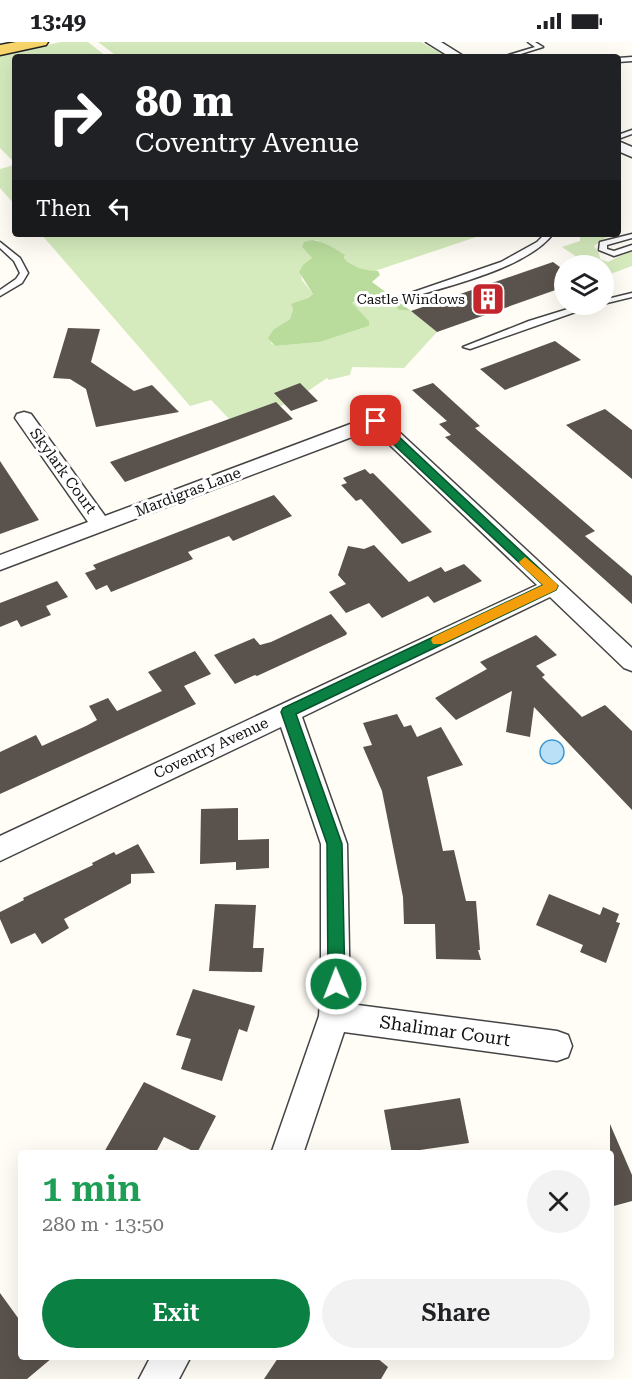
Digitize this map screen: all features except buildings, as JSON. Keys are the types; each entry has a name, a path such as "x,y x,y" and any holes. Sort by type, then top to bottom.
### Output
{"main road":[{"path":"0,50 38,42"}],"street":[{"path":"432,42 454,54"},
{"name":"Skylark Court","path":"24,418 101,525"},
{"name":"Mardigras Lane","path":"0,564 376,421 552,586"},
{"path":"552,586 632,662"},
{"name":"Coventry Avenue","path":"0,849 552,586"},
{"path":"288,712 334,844 336,984 334,1016 288,1150"},
{"name":"Shalimar Court","path":"334,1016 557,1046"},
{"path":"158,1379 171,1360"}],"lane":[{"path":"515,54 540,46 531,42"},
{"path":"632,236 603,244 603,250 614,254 632,247"},
{"path":"400,298 488,269 527,252 545,237"},
{"path":"0,244 17,260 24,273 19,281 0,294"},
{"path":"614,299 632,294"},
{"path":"467,347 558,315"}],"green space":[{"path":"61,42 88,42 103,54 12,54 12,160 0,148 0,55"},
{"path":"98,42 421,42 442,54 114,54"},
{"path":"11,166 12,202 0,188 0,169"},
{"path":"44,237 476,237 375,271 354,266 344,258 345,256 317,240 312,240 302,247 312,258 300,270 302,280 313,294 293,309 290,319 274,329 271,343 275,346 320,342 369,326 369,321 351,303 381,295 389,297 399,310 411,311 437,332 404,368 352,367 350,375 329,380 327,378 292,402 233,423 211,400 190,406"},
{"path":"580,237 607,237 594,246 599,255 574,255 562,247 580,241"},
{"path":"312,240 325,243 345,255 344,258 355,266 378,271 380,275 372,282 411,311 399,310 387,296 365,297 352,303 369,321 369,326 320,342 275,346 268,338 274,329 290,319 293,309 291,304 313,294 299,272 303,265 312,258 302,247 304,242"},
{"path":"632,250 632,266 614,273 614,259"}],"water":[{"path":"552,740 560,744 564,752 560,760 552,764 544,760 540,752 544,744"}],"slow traffic":[{"path":"438,640 552,586 525,562"}],"place":[{"name":"Castle Windows","path":"488,299"}],"route":[{"path":"336,984 334,844 288,712 552,586 376,421"}]}
